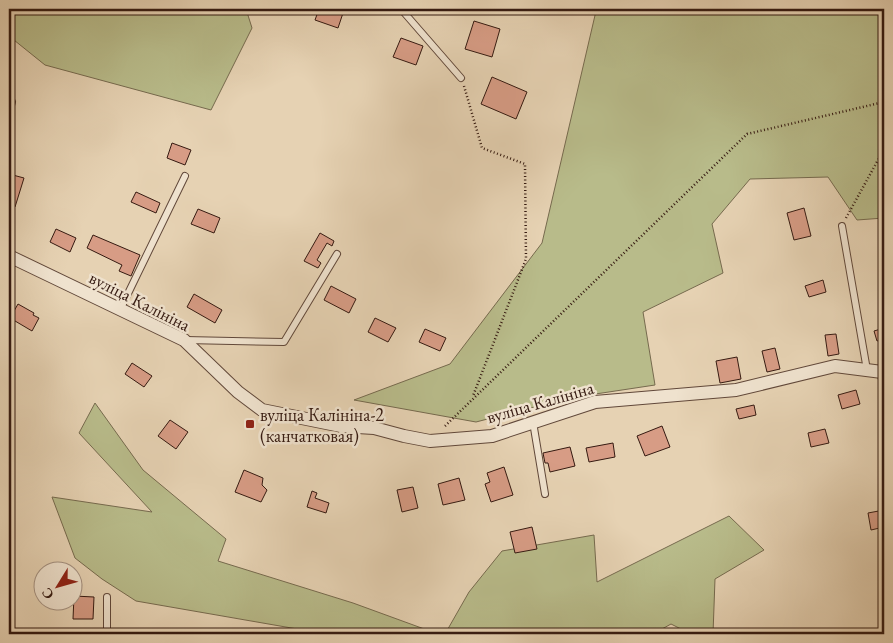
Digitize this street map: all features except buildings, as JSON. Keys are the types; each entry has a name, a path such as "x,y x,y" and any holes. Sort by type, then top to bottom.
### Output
{"street":[{"name":"вуліца Калініна","path":"9,256 184,340 238,392 262,410 341,426 374,428 430,441 492,436 595,402 736,390 835,366 882,372 884,376"}],"lane":[{"path":"401,9 461,78"},
{"path":"9,112 12,102"},
{"path":"120,310 185,176"},
{"path":"842,226 867,370"},
{"path":"184,340 284,342 337,254"},
{"path":"533,422 545,494"},
{"path":"107,597 107,634"}],"path":[{"path":"461,78 482,148 525,164 526,259 473,398"},
{"path":"430,441 747,134 884,102"},
{"path":"842,226 884,152"}],"green space":[{"path":"15,9 246,9 252,28 211,110 45,65 9,36 9,19"},
{"path":"598,9 884,9 884,218 857,220 828,177 750,179 712,224 723,273 643,312 655,385 569,398 476,422 354,400 450,364 542,243"},
{"path":"95,403 143,470 226,539 218,561 353,603 438,634 326,634 136,601 102,579 82,563 82,560 75,558 52,497 152,512 79,433"},
{"path":"729,516 764,550 715,579 713,634 691,634 671,624 653,634 445,634 469,592 502,551 594,535 597,582"}],"place":[{"name":"вуліца Калініна-2 (канчатковая)","path":"250,424"}]}
